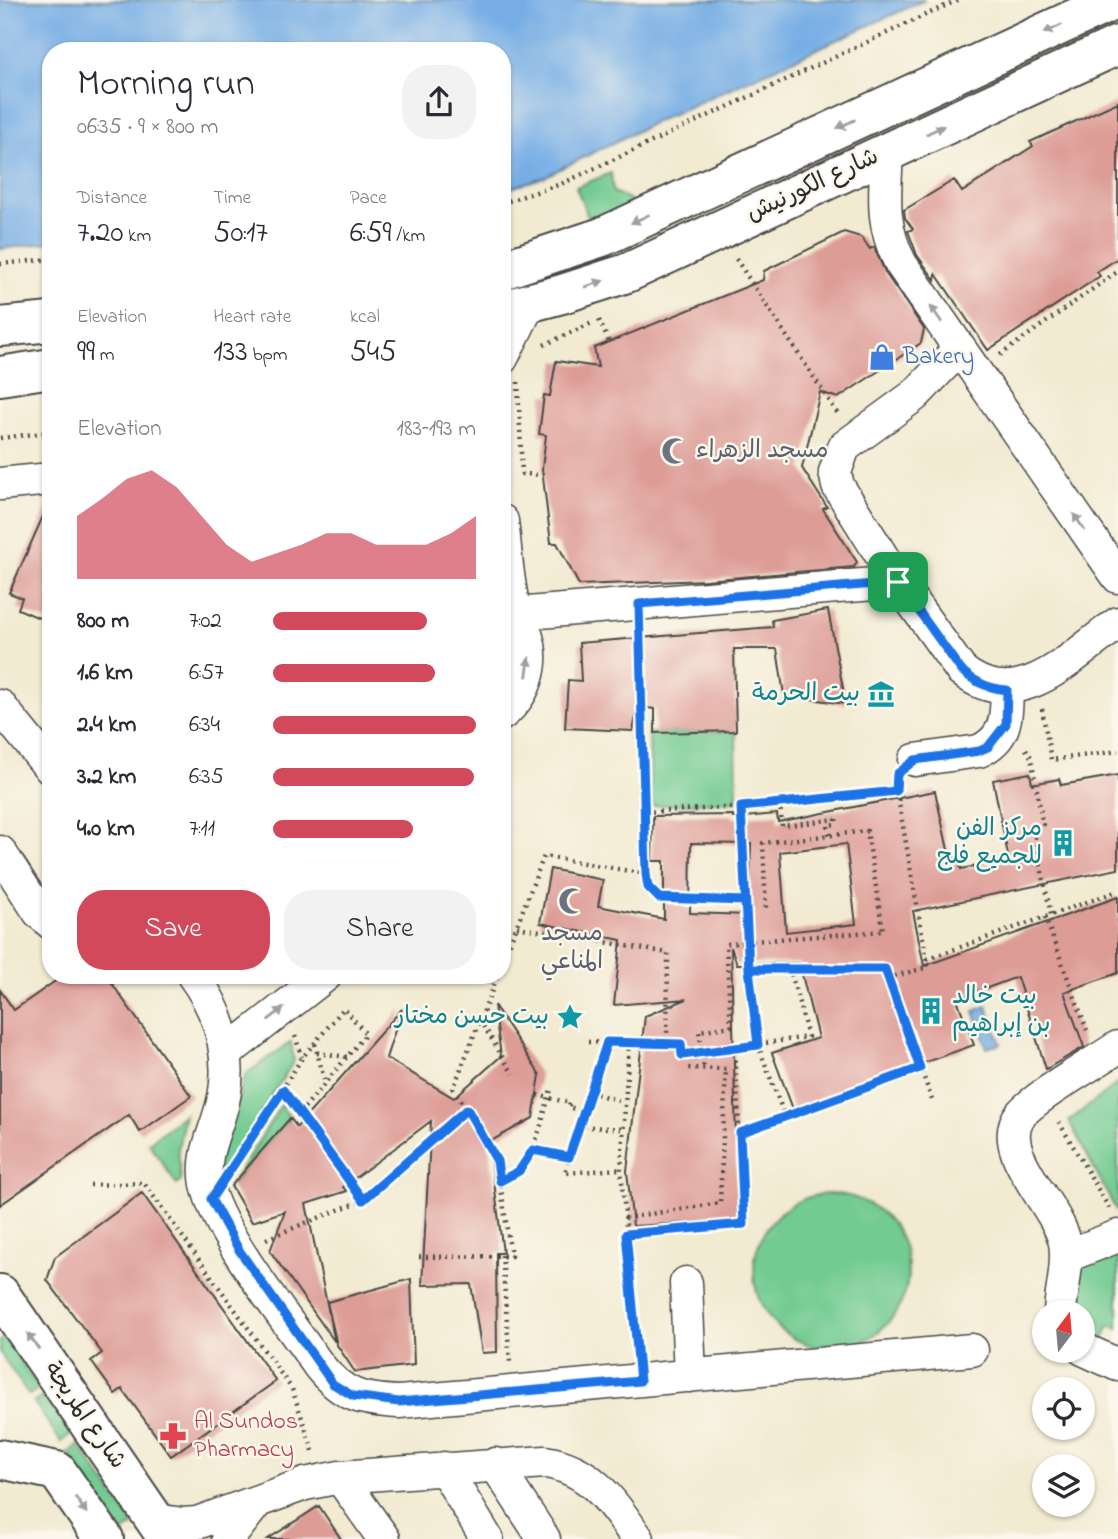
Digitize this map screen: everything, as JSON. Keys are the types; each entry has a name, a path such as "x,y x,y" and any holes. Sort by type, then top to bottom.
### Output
{"main road":[{"name":"شارع الكورنيش","path":"511,267 602,237 1115,0"},
{"name":"شارع الكورنيش","path":"515,307 627,273 887,152 1109,58"},
{"path":"0,327 42,323"},
{"path":"0,376 42,370"},
{"name":"شارع المريجة","path":"0,1294 162,1529"},
{"path":"0,1459 57,1471 104,1539"}],"street":[{"path":"887,152 884,216 888,240 1118,577"},
{"path":"512,365 515,307"},
{"path":"968,360 854,438 837,459 838,486 898,582 961,670 975,681 990,688 1022,685 1118,623"},
{"path":"0,484 42,480"},
{"path":"516,614 898,582"},
{"path":"511,594 516,614 526,634 530,666 524,687 511,707"},
{"path":"511,636 516,614"},
{"path":"915,760 979,751 1002,733 1022,685"},
{"path":"0,706 42,758"},
{"path":"0,852 42,915"},
{"path":"199,984 215,1010 226,1053 225,1095 207,1150 206,1175 211,1199 239,1250 319,1366 333,1384 353,1396 399,1402 972,1350"},
{"path":"226,1053 314,984"},
{"path":"1061,1300 1066,1256 1059,1225 1019,1160 1013,1137 1020,1115 1108,1054"},
{"path":"1066,1256 1115,1225"},
{"path":"686,1283 690,1376"},
{"path":"1096,1355 1118,1365"},
{"path":"162,1529 197,1523 331,1478 545,1462 575,1469 601,1488 638,1539"},
{"path":"495,1464 544,1539"},
{"path":"444,1468 487,1539"},
{"path":"331,1478 384,1539"},
{"path":"228,1539 256,1503"}],"path":[{"path":"511,200 561,184 958,0"},
{"path":"725,264 737,258 854,438"},
{"path":"0,264 42,259"},
{"path":"968,360 1118,271"},
{"path":"540,347 605,317"},
{"path":"599,320 609,342"},
{"path":"512,365 522,474 547,475"},
{"path":"0,438 42,433"},
{"path":"639,604 648,887 659,898 745,901"},
{"path":"1022,685 1051,760 1118,751"},
{"path":"1002,733 1018,741 1031,757 1043,825 1033,828 1051,915"},
{"path":"888,978 928,967 896,791 897,774 915,760"},
{"path":"645,811 741,807 896,791"},
{"path":"780,803 782,826 836,819 836,824 828,825 829,835"},
{"path":"741,807 749,969 758,1045 785,1117"},
{"path":"704,1069 699,1031 731,1026 726,944 883,931 867,831 763,843 765,910"},
{"path":"511,940 544,856 646,874"},
{"path":"926,959 1118,891"},
{"path":"1045,917 1108,1054"},
{"path":"516,927 667,953 667,1043"},
{"path":"749,969 885,969 932,1100"},
{"path":"588,1042 681,1044 682,1055 808,1037 790,969"},
{"path":"300,1113 366,1034 328,984"},
{"path":"419,1257 511,1256 497,1161 453,1088 494,984"},
{"path":"211,1199 315,1043 344,1008"},
{"path":"480,1020 513,1074"},
{"path":"607,1042 577,1126 565,1173 621,1169"},
{"path":"629,1042 621,1169 640,1381"},
{"path":"315,1043 325,1083"},
{"path":"626,1234 744,1224 735,1048"},
{"path":"317,1053 347,1057"},
{"path":"625,1218 720,1203 726,1069 684,1068"},
{"path":"740,1133 920,1068"},
{"path":"500,1181 519,1171 533,1150 551,1089"},
{"path":"283,1090 363,1200"},
{"path":"590,1092 624,1102"},
{"path":"537,1095 570,1103 568,1107 582,1111"},
{"path":"1045,1096 1115,1225"},
{"path":"239,1250 363,1200 467,1109"},
{"path":"577,1126 622,1129"},
{"path":"533,1150 569,1157"},
{"path":"90,1185 144,1183 292,1389 331,1478"},
{"path":"502,1255 511,1372"}],"green space":[{"path":"611,173 613,192 631,200 631,204 591,224 576,187"},
{"path":"736,731 737,801 651,806 649,733"},
{"path":"291,1042 294,1061 216,1182 211,1180 246,1074"},
{"path":"1118,1083 1118,1214 1069,1121"},
{"path":"281,1105 290,1118 231,1186"},
{"path":"185,1114 178,1148 181,1181 177,1185 149,1143"},
{"path":"831,1194 861,1200 886,1216 902,1241 908,1271 902,1301 886,1326 861,1342 831,1348 801,1342 776,1326 760,1301 754,1271 760,1241 776,1216 801,1200"},
{"path":"1118,1245 1118,1328 1109,1325 1101,1344 1096,1340 1096,1300 1072,1300 1072,1272"},
{"path":"5,1338 39,1388 29,1395 0,1353 0,1341"},
{"path":"45,1395 71,1434 61,1442 34,1402"},
{"path":"79,1445 134,1525 122,1533 68,1453"}],"water":[{"path":"0,0 925,0 653,123 544,177 511,188 511,42 42,42 42,243 0,249"},
{"path":"987,1006 1001,1044 987,1048 974,1011"}],"building":[{"path":"1118,102 1118,258 1097,272 1100,276 988,350 936,274 935,280 917,255 908,231 913,229 905,218 904,210 954,180 962,192 1033,146 1030,142"},
{"name":"مسجد الزهراء","path":"844,232 861,237 870,249 874,247 886,274 924,329 921,343 838,398 820,392 802,468 827,507 823,509 857,562 854,567 706,580 579,585 557,543 551,543 542,469 546,435 539,434 544,395 550,396 556,361 598,367 594,348 763,280 764,271"},
{"path":"42,518 42,619 18,609 22,598 9,593"},
{"path":"828,610 846,704 784,695 777,649 734,649 736,731 655,733 655,709 638,707 633,731 565,728 568,680 581,681 579,643 773,627 772,620"},
{"path":"1030,773 1032,784 1059,779 1061,785 1118,775 1118,869 913,911 924,966 1118,897 1118,973 1064,992 1084,1047 1046,1069 1017,977 957,999 974,1045 793,1109 772,1053 818,1038 799,963 737,964 731,947 738,1220 633,1226 627,1171 645,1016 687,999 614,1005 621,940 540,923 550,869 603,880 598,906 664,919 664,861 652,861 653,816 733,815 733,818 777,814 778,822 935,791 950,859 959,857 961,869 1009,860 993,780","holes":["691,843 751,844 749,915 690,913","846,844 856,924 786,932 780,852"]},
{"path":"51,984 112,984 191,1096 140,1132 129,1115 0,1205 0,990 14,1010"},
{"path":"494,1005 540,1075 533,1118 489,1142 503,1253 496,1253 497,1352 482,1353 471,1284 422,1285 431,1121 343,1187 347,1191 306,1204 335,1342 270,1251 285,1211 252,1222 231,1186 290,1118 297,1127 402,1009 386,1058 454,1098 501,1056"},
{"path":"142,1193 276,1381 171,1456 122,1389 115,1394 91,1361 102,1353 47,1280 55,1257"},
{"path":"411,1279 414,1365 355,1372 337,1345 327,1302"},
{"path":"319,1506 341,1539 268,1539"}],"place":[{"name":"Bakery","path":"882,357"},
{"name":"مسجد الزهراء","path":"675,451"},
{"name":"بيت الحرمة","path":"881,694"},
{"name":"مركز الفن للجميع فلج","path":"1063,843"},
{"name":"مسجد المناعي","path":"572,901"},
{"name":"بيت خالد بن إبراهيم","path":"931,1011"},
{"name":"بيت حسن مختار","path":"570,1017"},
{"name":"Al Sundos Pharmacy","path":"173,1436"}],"route":[{"path":"898,582 639,604 646,874 648,887 659,898 745,901 749,969 885,969 920,1068 740,1133 744,1224 626,1234 640,1381 399,1402 353,1396 333,1384 239,1250 211,1199 283,1090 363,1200 467,1109 497,1161 500,1181 519,1171 533,1150 569,1157 577,1126 607,1042 681,1044 682,1055 758,1045 749,969 741,807 896,791 897,774 915,760 979,751 996,740 1006,724 1007,690 990,688 961,670 898,582"}]}
